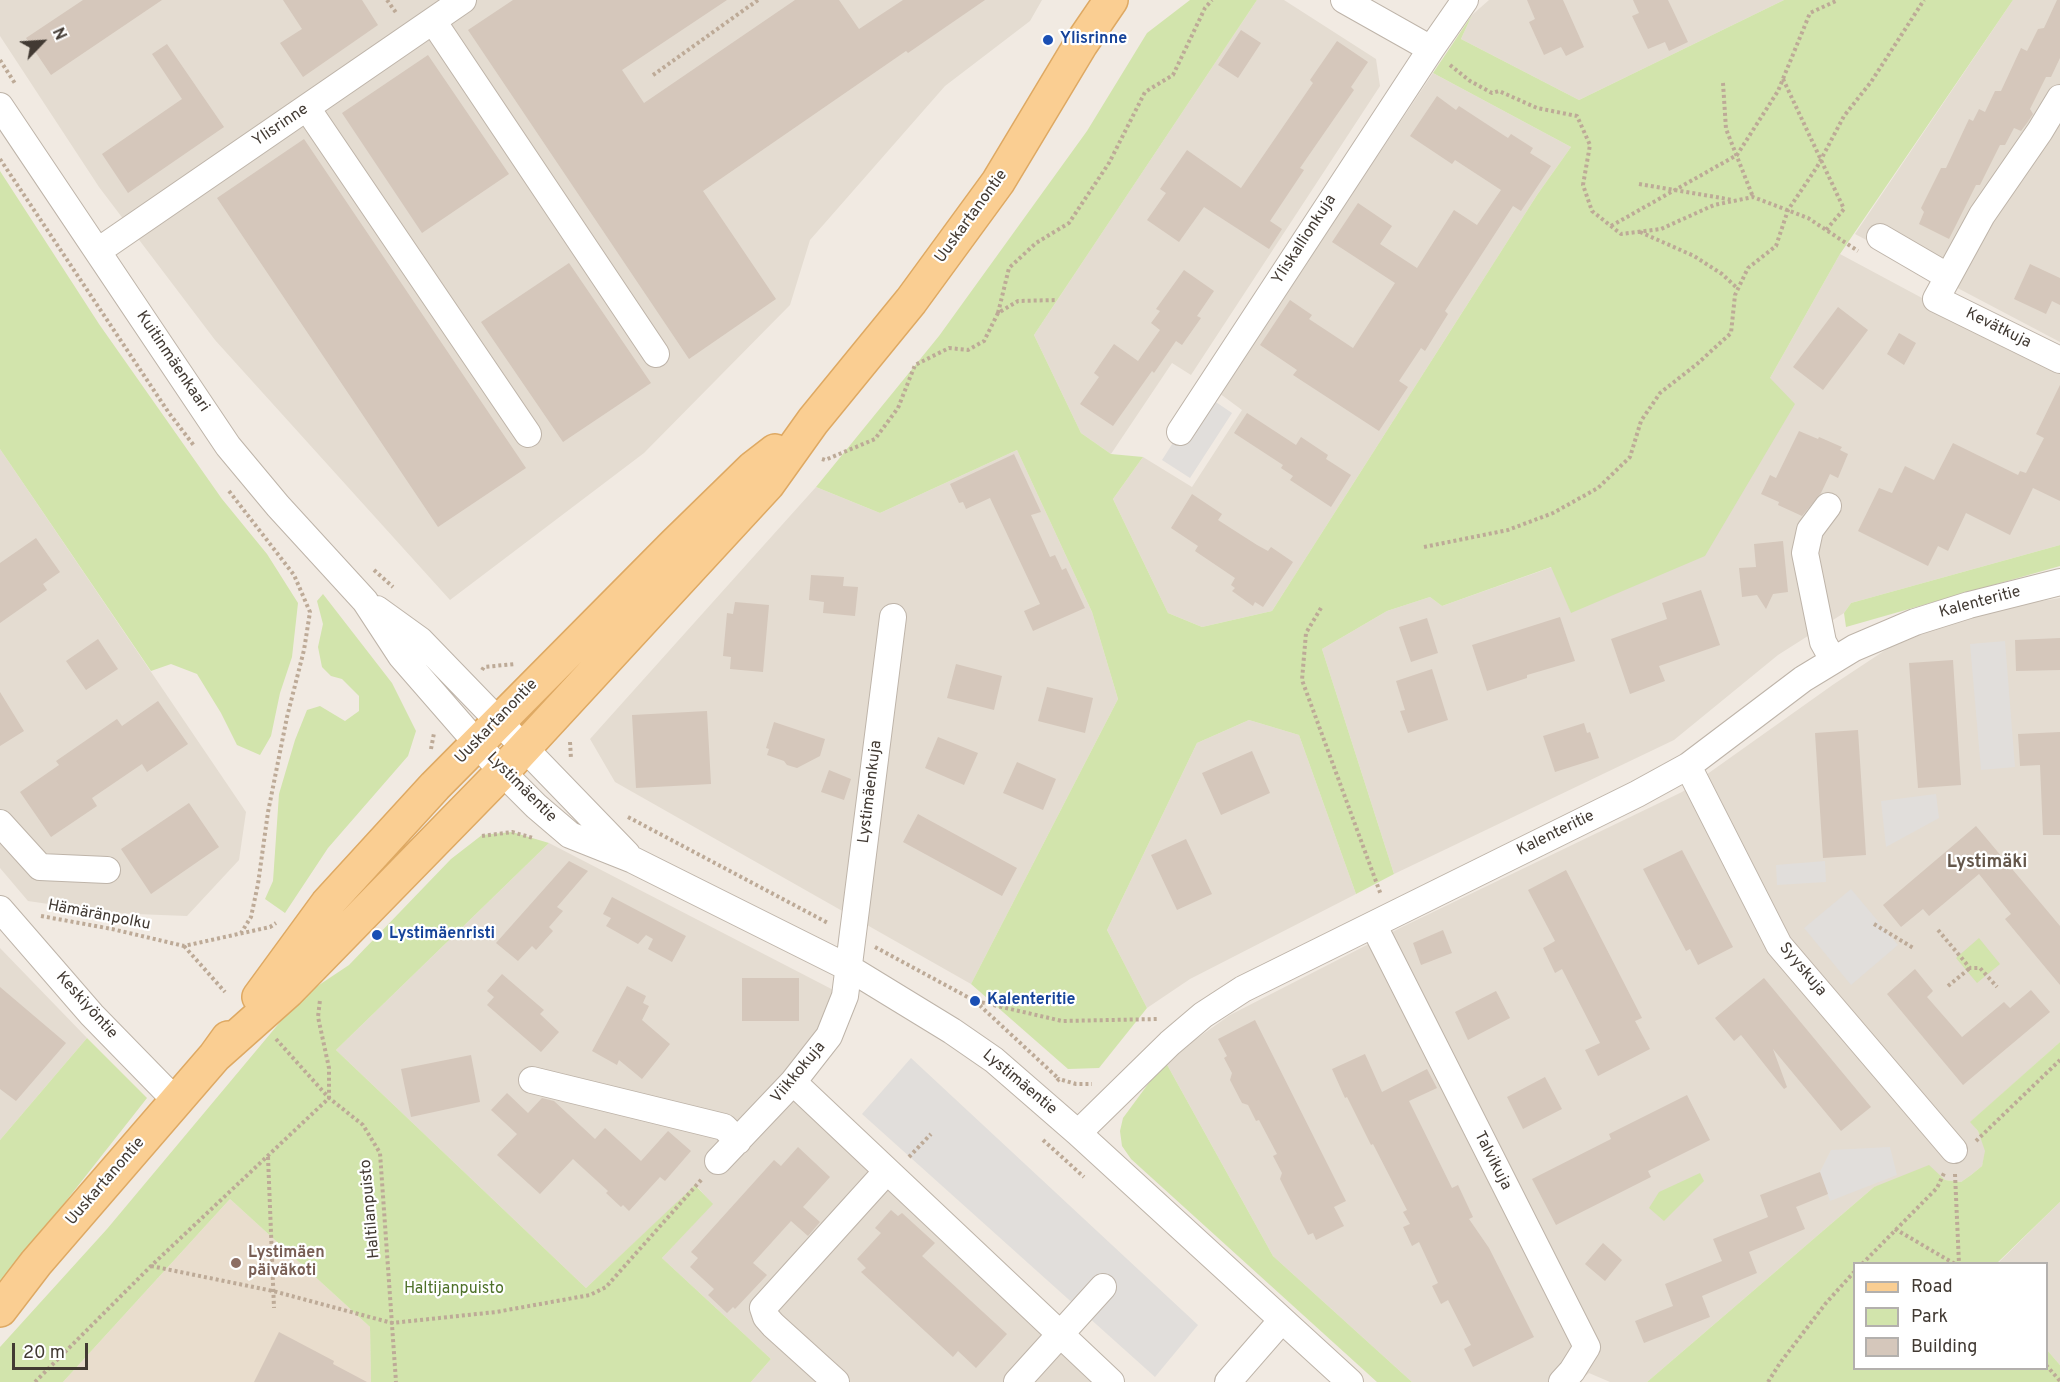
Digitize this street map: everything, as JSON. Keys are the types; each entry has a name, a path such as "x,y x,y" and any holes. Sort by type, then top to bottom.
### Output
{"main road":[{"name":"Uuskartanontie","path":"215,1056 288,991 502,772 768,484 813,421 911,301 998,182 1081,44 1111,0"},
{"name":"Uuskartanontie","path":"0,1310 36,1263 215,1056 327,904 390,833 753,468 813,421"}],"street":[{"name":"Ylisrinne","path":"98,251 463,0"},
{"path":"1344,0 1431,49"},
{"name":"Yliskallionkuja","path":"1180,432 1465,0"},
{"path":"433,21 656,354"},
{"path":"1880,237 1947,276 1982,215 2060,98"},
{"name":"Kuitinmäenkaari","path":"0,106 228,446 278,506 365,601 401,656 449,710 488,732"},
{"path":"307,108 528,434"},
{"name":"Kevätkuja","path":"1947,276 1936,299 2060,360"},
{"path":"1828,506 1810,530 1805,553 1823,642 1833,660"},
{"name":"Kalenteritie","path":"1078,1133 1170,1043 1203,1015 1244,989 1637,794 1688,766 1803,680 1854,648 1915,622 1969,604 2060,582"},
{"name":"Kuitinmäenkaari","path":"365,601 420,640 468,688 488,732"},
{"name":"Lystimäenkuja","path":"849,968 893,617"},
{"name":"Lystimäentie","path":"488,732 525,747 633,860"},
{"name":"Lystimäentie","path":"488,732 502,772 570,836 633,860 849,968 952,1031 994,1060 1078,1133 1350,1382"},
{"name":"Syyskuja","path":"1688,766 1779,945 1954,1150"},
{"path":"0,823 40,867 107,870"},
{"name":"Keskiyöntie","path":"5,914 92,1015 176,1100"},
{"name":"Talvikuja","path":"1379,936 1587,1347 1562,1382"},
{"name":"Viikkokuja","path":"718,1161 793,1082 829,1036 845,996 849,968"},
{"path":"532,1080 724,1127 738,1141"},
{"path":"793,1082 1110,1382"},
{"path":"836,1382 773,1325 766,1317 763,1308 889,1173"},
{"path":"1017,1382 1103,1287"},
{"path":"1228,1382 1282,1320"}],"path":[{"path":"653,75 758,0"},
{"path":"819,457 825,460 875,439 898,408 915,365 949,348 968,350 984,341 998,313 1009,268 1036,243 1069,223 1108,163 1145,92 1173,75 1205,8 1212,0"},
{"path":"1611,226 1737,155 1778,91 1810,13 1838,0"},
{"path":"1424,547 1508,530 1553,513 1598,488 1630,457 1641,421 1660,393 1731,333 1735,294 1748,268 1776,246 1788,210 1820,161 1844,116 1877,73 1924,0"},
{"path":"1431,49 1470,81 1492,93 1499,91 1537,108 1577,116 1590,145 1583,185 1592,211 1621,234 1660,229 1714,205 1753,197 1808,218 1860,252"},
{"path":"0,60 19,89"},
{"path":"1783,78 1844,209 1826,230"},
{"path":"1723,83 1726,129 1753,197"},
{"path":"0,159 169,413 196,448"},
{"path":"1639,184 1736,200"},
{"path":"1639,232 1694,256 1722,274 1737,288"},
{"path":"998,313 1018,301 1057,300"},
{"path":"224,484 294,575 310,612 304,650 287,717 268,812 251,917 241,934"},
{"path":"371,566 397,591"},
{"path":"1321,608 1306,633 1302,680 1383,902"},
{"path":"476,661 484,667 517,664"},
{"path":"468,688 484,667"},
{"path":"429,758 435,730 449,710"},
{"path":"474,841 482,836 512,832 539,840"},
{"name":"Hämäränpolku","path":"5,914 42,916 184,946"},
{"path":"225,992 184,946 270,927 277,922"},
{"path":"1874,924 1915,949"},
{"path":"1938,930 1970,969"},
{"path":"1948,986 1970,969 1980,968 1997,987"},
{"path":"34,1382 151,1266 329,1098 329,1068 318,1017 321,994"},
{"path":"975,1001 1062,1021 1168,1019"},
{"name":"Haltilanpuisto","path":"276,1039 329,1098 363,1125 380,1153 396,1382"},
{"path":"1863,1262 1936,1188 1954,1150 1977,1141 2060,1060"},
{"path":"889,1173 931,1134"},
{"path":"1038,1135 1091,1182"},
{"path":"1954,1150 1957,1262"},
{"path":"267,1156 274,1308"},
{"path":"151,1266 273,1291 392,1323 496,1312 590,1295 606,1287 718,1161"},
{"path":"1895,1228 1955,1262"},
{"path":"1768,1382 1819,1312 1853,1273"},
{"path":"2048,1367 2060,1381"}],"shaded area":[{"path":"0,0 1042,0 1030,21 945,86 810,240 790,305 644,453 450,600 215,340 99,187 0,36"},
{"path":"1257,0 1284,0 1376,59 1380,86 1191,375 1172,363 1111,454 1081,433 1034,335"},
{"path":"1489,0 1784,0 1579,100 1461,39 1472,15"},
{"path":"2013,0 2060,0 2060,342 1855,234"},
{"path":"1433,73 1571,147 1537,195 1272,611 1202,627 1168,613 1113,499 1143,457 1192,487 1242,410 1219,393"},
{"path":"1840,254 2060,372 2060,545 1851,603 1844,613 1778,655 1674,740 1394,874 1322,649 1387,611 1430,597 1442,606 1552,567 1571,612 1770,378"},
{"path":"1204,394 1232,413 1190,478 1162,460"},
{"path":"0,449 246,812 239,860 187,916 110,913 28,901 0,868"},
{"path":"1017,450 1092,612 1118,699 971,984 615,782 590,739 816,487 880,513"},
{"path":"2060,598 2060,1042 1971,1122 1978,1131 1986,1151 1982,1166 1961,1182 1945,1180 1934,1172 1874,1187 1647,1382 1610,1382 1589,1373 1578,1382 1412,1382 1273,1256 1165,1061 1230,1015 1402,927 1682,792 1890,647 1944,624 2010,606"},
{"path":"2005,641 2015,767 1981,770 1970,644"},
{"path":"1249,720 1299,735 1356,894 1190,979 1147,1008 1107,930 1197,743"},
{"path":"1936,794 1939,818 1886,847 1881,801"},
{"path":"549,843 845,996 793,1082 1106,1382 751,1382 771,1359 662,1258 712,1204 696,1185 586,1288 336,1050"},
{"path":"1825,861 1826,882 1777,885 1776,865"},
{"path":"1851,889 1898,945 1851,985 1804,928"},
{"path":"0,948 87,1038 0,1140"},
{"path":"911,1058 1198,1325 1155,1377 862,1114"},
{"path":"1890,1147 1897,1175 1830,1201 1820,1172 1831,1150"},
{"name":"Lystimäen päiväkoti","path":"230,1199 370,1327 371,1382 63,1382"},
{"path":"2060,1202 2060,1365 2048,1351 2048,1262 1999,1262"}],"green space":[{"path":"1190,0 1257,0 1034,335 1081,433 1111,454 1143,457 1113,499 1168,613 1202,627 1272,611 1537,195 1571,147 1433,73 1472,15 1461,39 1579,100 1784,0 2013,0 1840,254 1770,378 1795,404 1705,556 1571,613 1551,567 1442,606 1430,597 1387,611 1322,649 1394,874 1356,894 1299,735 1249,720 1197,743 1107,930 1147,1008 1099,1068 1068,1069 971,984 1118,699 1092,612 1017,450 880,513 816,487 939,336 1087,131 1147,33"},
{"path":"0,171 99,324 222,499 267,554 298,603 292,657 280,693 271,736 260,755 237,745 197,674 171,664 151,671 0,449"},
{"path":"2060,545 2060,566 1846,627 1844,613 1851,603"},
{"path":"323,594 392,683 416,731 408,756 328,848 285,913 265,899 273,881 279,794 295,740 307,710 320,706 345,721 359,711 359,696 342,679 331,676 322,667 318,647 323,624 317,601"},
{"name":"Haltijanpuisto","path":"512,832 549,843 336,1050 586,1288 695,1185 713,1204 662,1258 771,1359 751,1382 371,1382 370,1327 230,1199 63,1382 0,1382 0,1347 107,1229 301,997 349,965 451,859 482,835"},
{"path":"1979,938 2000,964 1977,983 1956,958"},
{"path":"87,1038 147,1098 0,1285 0,1140"},
{"path":"2060,1042 2060,1202 1998,1262 1853,1262 1853,1370 2048,1370 2048,1351 2060,1365 2060,1382 1647,1382 1874,1187 1929,1165 1945,1180 1961,1182 1971,1175 1982,1166 1985,1151 1978,1131 1970,1122"},
{"path":"1165,1061 1273,1256 1412,1382 1377,1382 1131,1159 1122,1146 1120,1131 1123,1118"},
{"path":"1700,1173 1704,1181 1664,1221 1649,1208 1659,1192"}],"building":[{"path":"83,0 162,0 51,75 26,38"},
{"path":"283,0 362,0 378,25 303,77 280,43 302,29"},
{"path":"513,0 727,0 622,70 644,103 795,0 839,0 859,29 903,0 985,0 908,53 906,51 703,191 776,299 689,359 468,30"},
{"path":"1527,0 1563,0 1584,47 1566,56 1561,47 1544,55 1529,22 1535,19"},
{"path":"1633,0 1668,0 1688,42 1669,51 1665,42 1648,49 1632,16 1639,13"},
{"path":"2057,0 2060,0 2060,58 2051,77 2046,77 2030,109 2033,114 2021,131 2014,128 2005,145 2000,145 1980,185 1976,185 1949,239 1919,224 1924,212 1921,208 1941,168 1946,168 1969,119 1973,121 1979,109 1985,112 1995,91 2001,91 2021,48 2027,51 2038,29 2044,28"},
{"path":"1241,30 1261,43 1238,78 1218,65"},
{"path":"1337,41 1368,62 1351,87 1354,90 1300,168 1304,170 1270,221 1282,229 1269,249 1204,207 1179,242 1147,220 1166,193 1160,189 1187,150 1241,188 1313,83 1310,80"},
{"path":"167,44 224,127 128,193 102,154 182,99 152,54"},
{"path":"428,55 509,174 422,233 342,113"},
{"path":"1437,96 1456,110 1459,106 1508,138 1511,134 1533,148 1530,153 1551,166 1521,211 1513,206 1445,311 1448,314 1425,351 1421,348 1399,381 1408,387 1379,431 1293,375 1297,370 1260,345 1290,300 1312,315 1309,319 1353,348 1395,283 1332,242 1358,203 1392,226 1380,244 1417,268 1454,210 1477,225 1501,190 1455,160 1452,164 1410,136"},
{"path":"304,139 526,468 438,527 217,198"},
{"path":"569,263 651,383 563,442 481,322"},
{"path":"2030,264 2060,278 2060,305 2052,301 2046,314 2014,299"},
{"path":"1184,270 1214,291 1197,316 1201,318 1182,345 1176,341 1113,426 1080,404 1099,377 1094,373 1114,344 1138,361 1160,330 1151,323 1160,311 1156,309"},
{"path":"1838,307 1868,330 1823,390 1793,367"},
{"path":"1899,333 1916,343 1904,365 1887,354"},
{"path":"2060,385 2060,501 2033,488 2010,535 1966,513 1948,551 1938,546 1928,566 1858,531 1879,488 1892,493 1905,466 1934,480 1953,443 2018,475 2020,471 2026,473 2044,438 2036,434"},
{"path":"1247,413 1296,445 1301,437 1328,455 1326,459 1351,475 1331,507 1290,480 1293,476 1281,468 1283,465 1234,433"},
{"path":"1799,431 1842,447 1840,450 1848,454 1838,478 1830,474 1821,493 1802,516 1761,494 1770,475 1776,478"},
{"path":"1014,454 1041,512 1031,515 1050,557 1055,555 1062,570 1066,568 1085,608 1033,631 1024,611 1040,604 990,498 966,509 963,502 959,503 950,484"},
{"path":"1192,494 1222,514 1218,520 1257,545 1268,551 1271,547 1293,562 1263,607 1255,602 1253,606 1232,591 1235,588 1231,585 1235,578 1195,551 1198,546 1171,528"},
{"path":"36,538 60,572 43,584 47,590 0,623 0,563"},
{"path":"1783,541 1788,592 1773,594 1766,609 1757,595 1742,597 1739,568 1756,567 1754,544"},
{"path":"811,575 844,577 843,586 858,587 855,616 823,613 824,602 809,600"},
{"path":"1701,590 1720,645 1659,666 1665,681 1630,694 1611,639 1667,619 1662,603"},
{"path":"735,602 769,605 763,672 730,669 731,657 723,656 727,613 733,614"},
{"path":"1560,617 1575,661 1527,675 1527,678 1487,691 1472,645"},
{"path":"1427,618 1438,653 1411,662 1399,627"},
{"path":"2060,638 2060,670 2016,671 2015,640"},
{"path":"98,639 118,669 86,690 66,661"},
{"path":"1953,660 1961,785 1918,788 1909,663"},
{"path":"956,664 1002,676 994,710 947,698"},
{"path":"1432,669 1448,720 1408,733 1400,711 1405,710 1396,681"},
{"path":"1047,687 1093,698 1085,733 1038,721"},
{"path":"0,692 24,731 0,746"},
{"path":"158,701 188,744 147,772 142,764 92,798 97,806 51,837 20,792 59,765 56,761 117,719 122,726"},
{"path":"707,711 711,784 636,788 632,715"},
{"path":"774,722 825,739 820,756 797,768 767,755 769,749 766,748"},
{"path":"1584,723 1587,733 1590,732 1599,758 1555,772 1543,736"},
{"path":"1858,730 1866,855 1823,858 1815,733"},
{"path":"2060,732 2060,835 2043,835 2040,765 2020,766 2018,734"},
{"path":"938,737 978,753 964,785 925,768"},
{"path":"1252,751 1270,793 1221,815 1202,773"},
{"path":"1017,762 1056,779 1043,810 1003,793"},
{"path":"829,770 851,779 844,800 821,792"},
{"path":"189,803 219,847 151,894 121,849"},
{"path":"918,814 1017,868 1002,896 903,842"},
{"path":"1976,826 2060,926 2060,985 2005,919 2011,914 1979,874 1929,916 1923,909 1901,927 1883,905"},
{"path":"1186,839 1212,894 1177,910 1151,855"},
{"path":"1682,850 1733,947 1698,965 1690,949 1686,951 1643,869"},
{"path":"569,861 588,871 557,907 563,911 549,927 553,931 536,950 532,946 518,961 496,943"},
{"path":"1566,870 1642,1018 1635,1021 1650,1049 1598,1076 1585,1050 1600,1043 1562,969 1555,973 1543,948 1555,941 1528,890"},
{"path":"612,897 686,936 672,962 648,949 653,939 646,935 638,944 606,926 611,918 603,914"},
{"path":"1443,930 1452,953 1421,965 1413,943"},
{"path":"1915,969 1933,991 1927,997 1962,1037 2004,1002 2010,1008 2031,990 2050,1012 1963,1085 1887,994"},
{"path":"502,974 544,1010 540,1014 559,1032 541,1052 487,1005 494,997 487,991"},
{"path":"742,978 799,978 799,1021 742,1021"},
{"path":"1764,978 1871,1107 1841,1131 1773,1049 1787,1087 1784,1089 1741,1035 1734,1041 1715,1018"},
{"path":"627,986 646,996 643,1003 649,1006 642,1020 670,1044 642,1079 619,1060 617,1065 592,1051"},
{"path":"0,987 66,1043 16,1101 0,1089"},
{"path":"1496,991 1510,1018 1468,1040 1455,1012"},
{"path":"1255,1020 1346,1201 1334,1207 1344,1226 1316,1240 1313,1233 1308,1235 1280,1179 1282,1173 1273,1156 1277,1154 1259,1120 1256,1121 1248,1105 1242,1103 1230,1080 1232,1073 1224,1058 1227,1056 1218,1039"},
{"path":"1365,1054 1382,1092 1427,1069 1437,1088 1409,1101 1452,1188 1458,1185 1473,1217 1469,1219 1489,1248 1534,1337 1473,1367 1464,1349 1471,1345 1448,1300 1441,1304 1432,1286 1438,1283 1419,1242 1412,1246 1403,1227 1410,1224 1403,1212 1407,1210 1347,1097 1345,1098 1332,1069"},
{"path":"471,1055 480,1102 411,1117 401,1069"},
{"path":"1545,1077 1562,1109 1523,1129 1507,1097"},
{"path":"507,1093 528,1113 542,1098 554,1101 595,1139 605,1128 641,1161 668,1131 691,1151 665,1181 660,1177 629,1211 623,1205 621,1207 606,1193 608,1191 573,1159 540,1194 497,1155 517,1134 491,1110"},
{"path":"1687,1095 1710,1140 1648,1171 1651,1177 1556,1225 1532,1179 1611,1139 1609,1134"},
{"path":"798,1147 830,1177 803,1207 820,1222 808,1236 791,1221 753,1263 767,1275 735,1309 733,1307 727,1313 708,1295 714,1289 690,1267 698,1258 691,1252 774,1160 781,1166"},
{"path":"1820,1172 1828,1194 1796,1207 1805,1229 1749,1252 1757,1273 1702,1296 1710,1317 1644,1343 1635,1321 1673,1306 1665,1284 1722,1261 1713,1239 1768,1217 1760,1195"},
{"path":"891,1210 898,1216 902,1213 935,1243 922,1256 1007,1334 976,1368 958,1351 953,1357 861,1272 866,1268 857,1259 881,1233 875,1228"},
{"path":"1603,1243 1622,1260 1605,1281 1585,1264"},
{"path":"279,1332 334,1361 333,1364 367,1382 254,1382"}],"place":[{"name":"Ylisrinne","path":"1048,40"},
{"name":"Lystimäenristi","path":"377,935"},
{"name":"Kalenteritie","path":"975,1001"},
{"name":"Lystimäen päiväkoti","path":"236,1263"}],"district":[{"name":"Lystimäki","path":"1987,863"}]}
